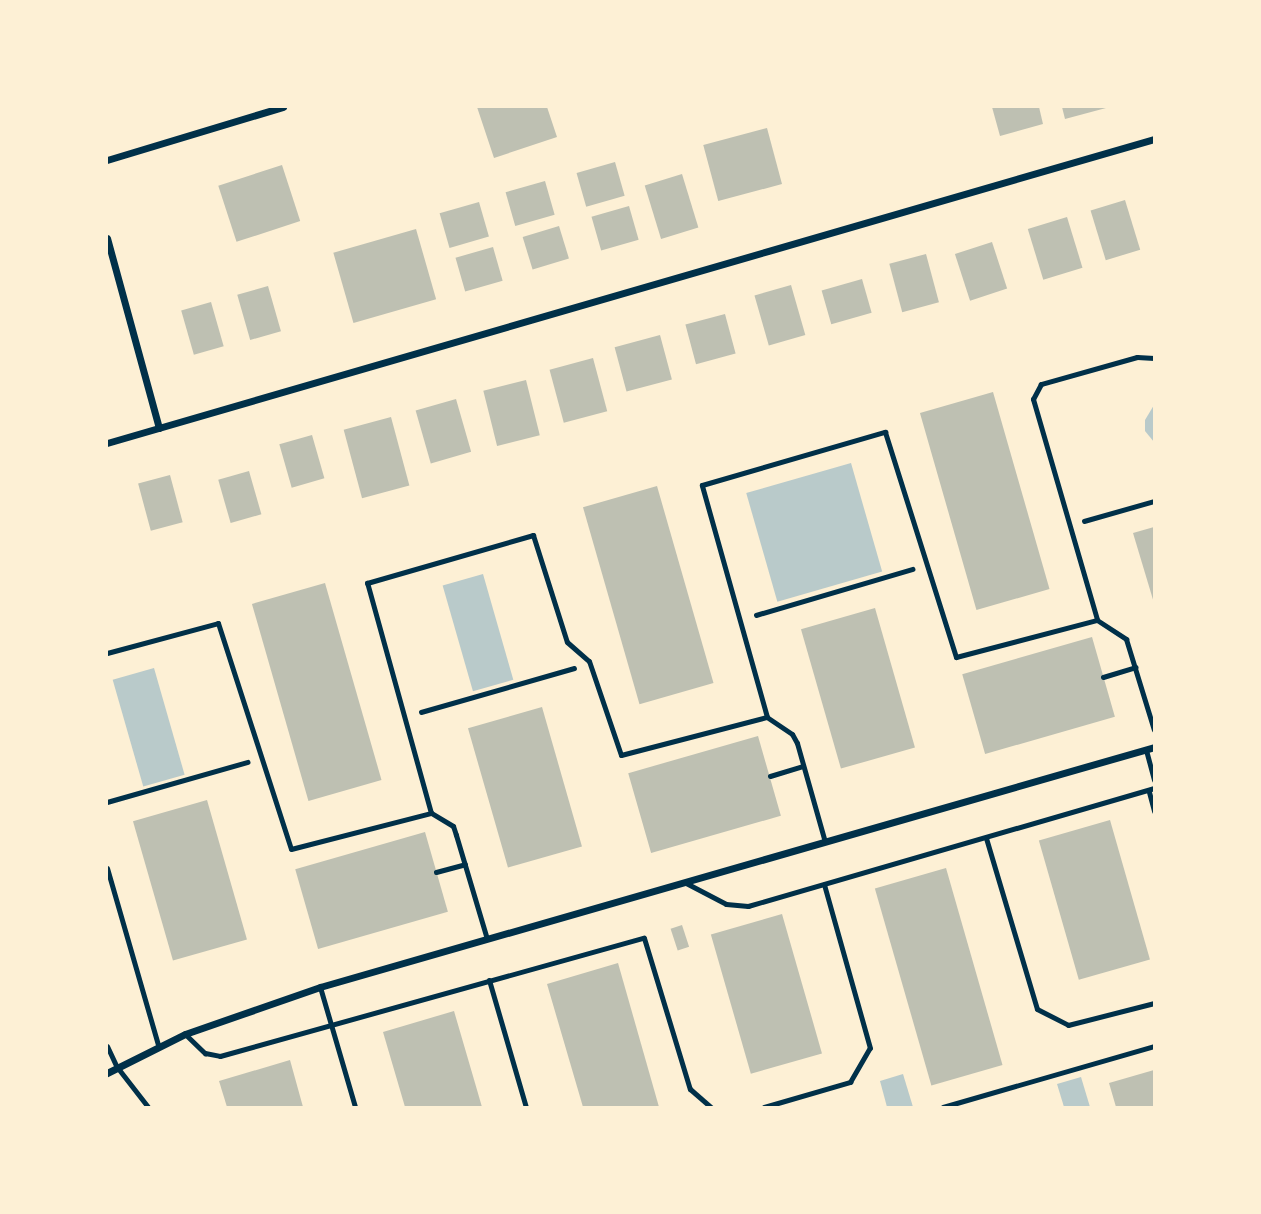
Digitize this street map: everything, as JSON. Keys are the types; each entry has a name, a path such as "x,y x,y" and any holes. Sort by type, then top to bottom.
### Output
{"street":[{"path":"107,160 283,107"},
{"path":"107,443 1154,139"},
{"path":"107,238 159,428"},
{"path":"107,1073 158,1045 185,1034 320,987 1154,747"}],"lane":[{"path":"1154,358 1137,357 1034,390 1097,620 1126,639 1154,730"},
{"path":"825,842 792,734 766,718 702,485 862,435 885,432 891,439 956,657 1097,620"},
{"path":"487,939 453,826 431,813 367,592 368,583 374,578 533,535 567,642 590,663 621,755 629,757 766,718"},
{"path":"107,653 218,624 286,843 292,849 431,813"},
{"path":"1103,677 1136,667"},
{"path":"1146,750 1154,780"},
{"path":"769,776 803,766"},
{"path":"684,882 736,906 824,884 1152,790 1154,811"},
{"path":"986,838 1037,1009 1068,1026 1154,1003"},
{"path":"436,872 465,864"},
{"path":"107,868 158,1045"},
{"path":"764,1107 850,1082 870,1048 824,884"},
{"path":"185,1034 205,1053 220,1056 644,938 690,1089 711,1107"},
{"path":"489,980 526,1107"},
{"path":"320,987 355,1107"},
{"path":"107,1046 117,1067 148,1107"}],"path":[{"path":"1070,525 1154,501"},
{"path":"738,620 927,565"},
{"path":"403,717 590,663"},
{"path":"107,802 261,758"},
{"path":"943,1107 1154,1046"}],"shaded area":[{"path":"1154,405 1154,442 1145,431 1145,420"},
{"path":"851,463 882,572 777,602 746,493"},
{"path":"483,574 513,680 473,691 443,586"},
{"path":"154,668 185,775 143,787 113,680"},
{"path":"903,1074 913,1107 887,1107 880,1081"},
{"path":"1081,1077 1090,1107 1064,1107 1057,1084"}],"building":[{"path":"477,107 547,107 557,137 494,158"},
{"path":"992,107 1039,107 1043,124 1000,136"},
{"path":"1062,107 1106,107 1106,108 1065,119"},
{"path":"767,128 782,184 718,201 703,145"},
{"path":"615,162 625,196 586,207 577,173"},
{"path":"282,165 300,221 237,242 218,186"},
{"path":"682,174 698,228 661,239 645,185"},
{"path":"545,181 555,215 515,226 506,192"},
{"path":"1125,200 1140,250 1106,260 1091,211"},
{"path":"479,202 489,237 450,248 440,213"},
{"path":"629,206 639,240 601,250 592,217"},
{"path":"1067,217 1082,268 1043,280 1028,229"},
{"path":"559,226 569,259 533,270 523,237"},
{"path":"416,229 436,299 353,323 333,253"},
{"path":"992,242 1007,289 970,301 955,254"},
{"path":"493,247 503,281 465,291 456,258"},
{"path":"926,254 939,302 902,312 889,264"},
{"path":"862,279 872,313 831,324 822,291"},
{"path":"791,285 805,335 769,345 754,295"},
{"path":"268,286 281,331 250,340 237,295"},
{"path":"211,302 224,346 194,355 181,311"},
{"path":"725,314 736,354 696,364 685,325"},
{"path":"660,335 672,379 627,392 615,347"},
{"path":"593,358 607,411 564,423 550,370"},
{"path":"526,380 540,435 497,446 483,391"},
{"path":"993,392 1050,589 976,610 920,413"},
{"path":"456,399 471,452 431,463 416,411"},
{"path":"391,417 409,486 362,498 344,430"},
{"path":"312,435 324,478 292,488 279,444"},
{"path":"249,471 261,514 231,523 218,480"},
{"path":"170,475 183,522 151,531 138,484"},
{"path":"657,486 714,683 639,704 583,507"},
{"path":"1154,527 1154,603 1133,533"},
{"path":"325,583 382,780 308,801 252,604"},
{"path":"875,608 915,747 841,769 801,629"},
{"path":"1092,637 1115,717 985,754 962,674"},
{"path":"542,707 582,846 508,868 468,728"},
{"path":"758,736 781,816 651,853 628,773"},
{"path":"207,800 247,939 173,961 133,821"},
{"path":"1110,820 1150,959 1079,980 1039,840"},
{"path":"425,832 448,912 318,949 295,869"},
{"path":"946,868 1003,1065 931,1085 875,888"},
{"path":"782,914 822,1053 751,1074 711,934"},
{"path":"682,925 689,947 678,951 671,929"},
{"path":"618,963 659,1107 583,1107 547,984"},
{"path":"454,1011 482,1107 405,1107 383,1032"},
{"path":"290,1060 303,1107 227,1107 219,1081"},
{"path":"1154,1070 1154,1107 1116,1107 1109,1083"}]}
